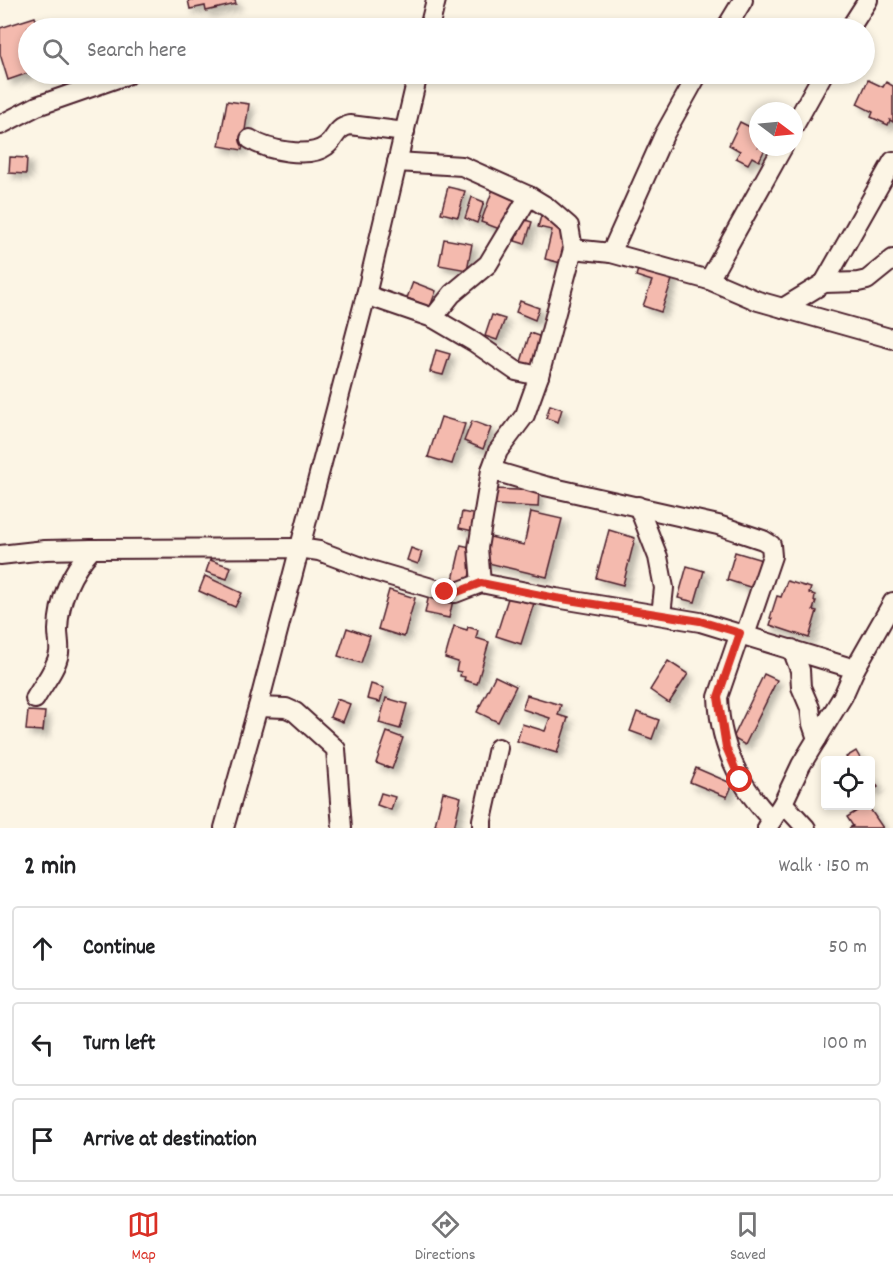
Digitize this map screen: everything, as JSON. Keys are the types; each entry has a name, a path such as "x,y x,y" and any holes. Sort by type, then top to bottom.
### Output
{"street":[{"path":"432,18 436,0"},
{"path":"732,18 743,0"},
{"path":"856,18 868,0"},
{"path":"0,124 37,105 99,84"},
{"path":"224,828 366,295 416,84"},
{"path":"611,253 664,135 692,84"},
{"path":"803,110 817,84"},
{"path":"250,139 270,148 315,152 329,144 335,133 342,127 350,125 405,132"},
{"path":"709,280 778,156"},
{"path":"783,308 824,283 893,161"},
{"path":"397,162 462,166 529,196 547,207 569,226 573,249 539,376 525,415 498,451 491,470 478,548 481,583"},
{"path":"432,318 452,294 488,264 529,196"},
{"path":"573,249 611,253 709,280 758,301 893,339"},
{"path":"824,283 858,282 867,279 893,259"},
{"path":"366,295 432,318 474,342 516,371 539,376"},
{"path":"491,470 546,486 718,525 763,540 771,545 772,556 718,697 726,747 740,780 769,824 783,804 801,765 843,696 855,669 893,602"},
{"path":"638,506 658,557 664,588 662,615"},
{"path":"0,555 45,550 299,548 319,551 367,569 445,592 455,593 481,583 556,598 700,621 855,669"},
{"path":"35,699 57,659 60,610 67,584 74,570 92,549"},
{"path":"792,649 800,670 801,687 810,708 817,739"},
{"path":"258,706 286,708 295,712 336,749 342,828"},
{"path":"482,828 498,748"},
{"path":"783,804 806,828"}],"building":[{"path":"188,0 235,0 236,4 206,11 205,6 190,9"},
{"path":"18,22 18,76 8,80 0,54 0,28"},
{"path":"886,82 893,86 893,122 890,120 888,125 871,117 873,112 857,104 866,84 875,83 883,87"},
{"path":"227,101 249,104 242,150 219,146"},
{"path":"740,122 749,126 749,156 762,156 759,161 752,157 748,164 736,158 740,151 729,145"},
{"path":"10,157 27,158 26,174 9,173"},
{"path":"494,186 517,199 505,231 481,222"},
{"path":"448,187 465,191 458,217 441,213"},
{"path":"472,197 484,202 477,223 465,218"},
{"path":"541,216 557,220 555,227 569,230 561,263 545,259 552,230 538,227"},
{"path":"522,219 532,222 525,244 515,241"},
{"path":"444,239 472,244 467,270 439,265"},
{"path":"640,263 674,274 661,312 643,306 652,281 636,276"},
{"path":"413,282 436,291 430,307 407,298"},
{"path":"520,301 539,308 535,320 516,312"},
{"path":"492,315 505,319 497,340 485,336"},
{"path":"530,333 547,339 537,370 520,365"},
{"path":"436,350 450,354 443,375 430,372"},
{"path":"550,405 562,409 558,422 546,418"},
{"path":"441,417 465,424 452,464 428,457"},
{"path":"472,421 491,428 483,449 464,441"},
{"path":"495,489 539,491 538,507 494,505"},
{"path":"462,512 482,516 478,532 459,528"},
{"path":"531,512 562,519 547,577 480,561 486,536 524,545"},
{"path":"609,530 635,538 623,585 596,578"},
{"path":"461,545 475,548 468,583 453,580"},
{"path":"411,548 422,552 418,564 407,560"},
{"path":"735,552 762,560 753,588 727,580"},
{"path":"210,560 231,567 227,579 206,572"},
{"path":"687,566 704,571 695,602 678,598"},
{"path":"205,576 242,593 235,607 199,591"},
{"path":"787,581 811,588 809,593 815,595 813,610 817,611 809,638 770,625 777,596 781,597"},
{"path":"389,590 415,598 404,637 378,629"},
{"path":"430,590 454,596 449,618 425,613"},
{"path":"510,592 535,600 521,644 496,636"},
{"path":"454,626 467,630 468,627 478,630 476,638 489,642 477,684 464,680 465,677 460,676 461,672 456,671 458,662 445,658"},
{"path":"347,628 370,636 361,663 338,656"},
{"path":"668,661 688,674 669,703 650,690"},
{"path":"764,674 777,680 745,745 733,738"},
{"path":"495,676 516,686 498,722 477,712"},
{"path":"371,684 384,688 380,702 367,699"},
{"path":"527,695 561,705 558,715 568,718 557,753 517,741 522,724 545,731 550,718 522,709"},
{"path":"386,698 407,704 400,729 379,723"},
{"path":"337,699 350,704 343,722 330,717"},
{"path":"28,711 45,712 43,731 26,730"},
{"path":"637,712 659,720 652,739 630,731"},
{"path":"387,732 403,738 392,769 376,763"},
{"path":"856,751 859,756 848,756"},
{"path":"696,768 733,784 727,797 690,782"},
{"path":"443,792 461,797 454,828 435,825"},
{"path":"381,793 395,797 391,810 377,805"},
{"path":"858,810 871,810 883,828 849,828 853,826 847,817"}],"route":[{"path":"445,592 455,593 481,583 556,598 700,621 740,633 718,697 718,708 726,747 740,780"}]}
